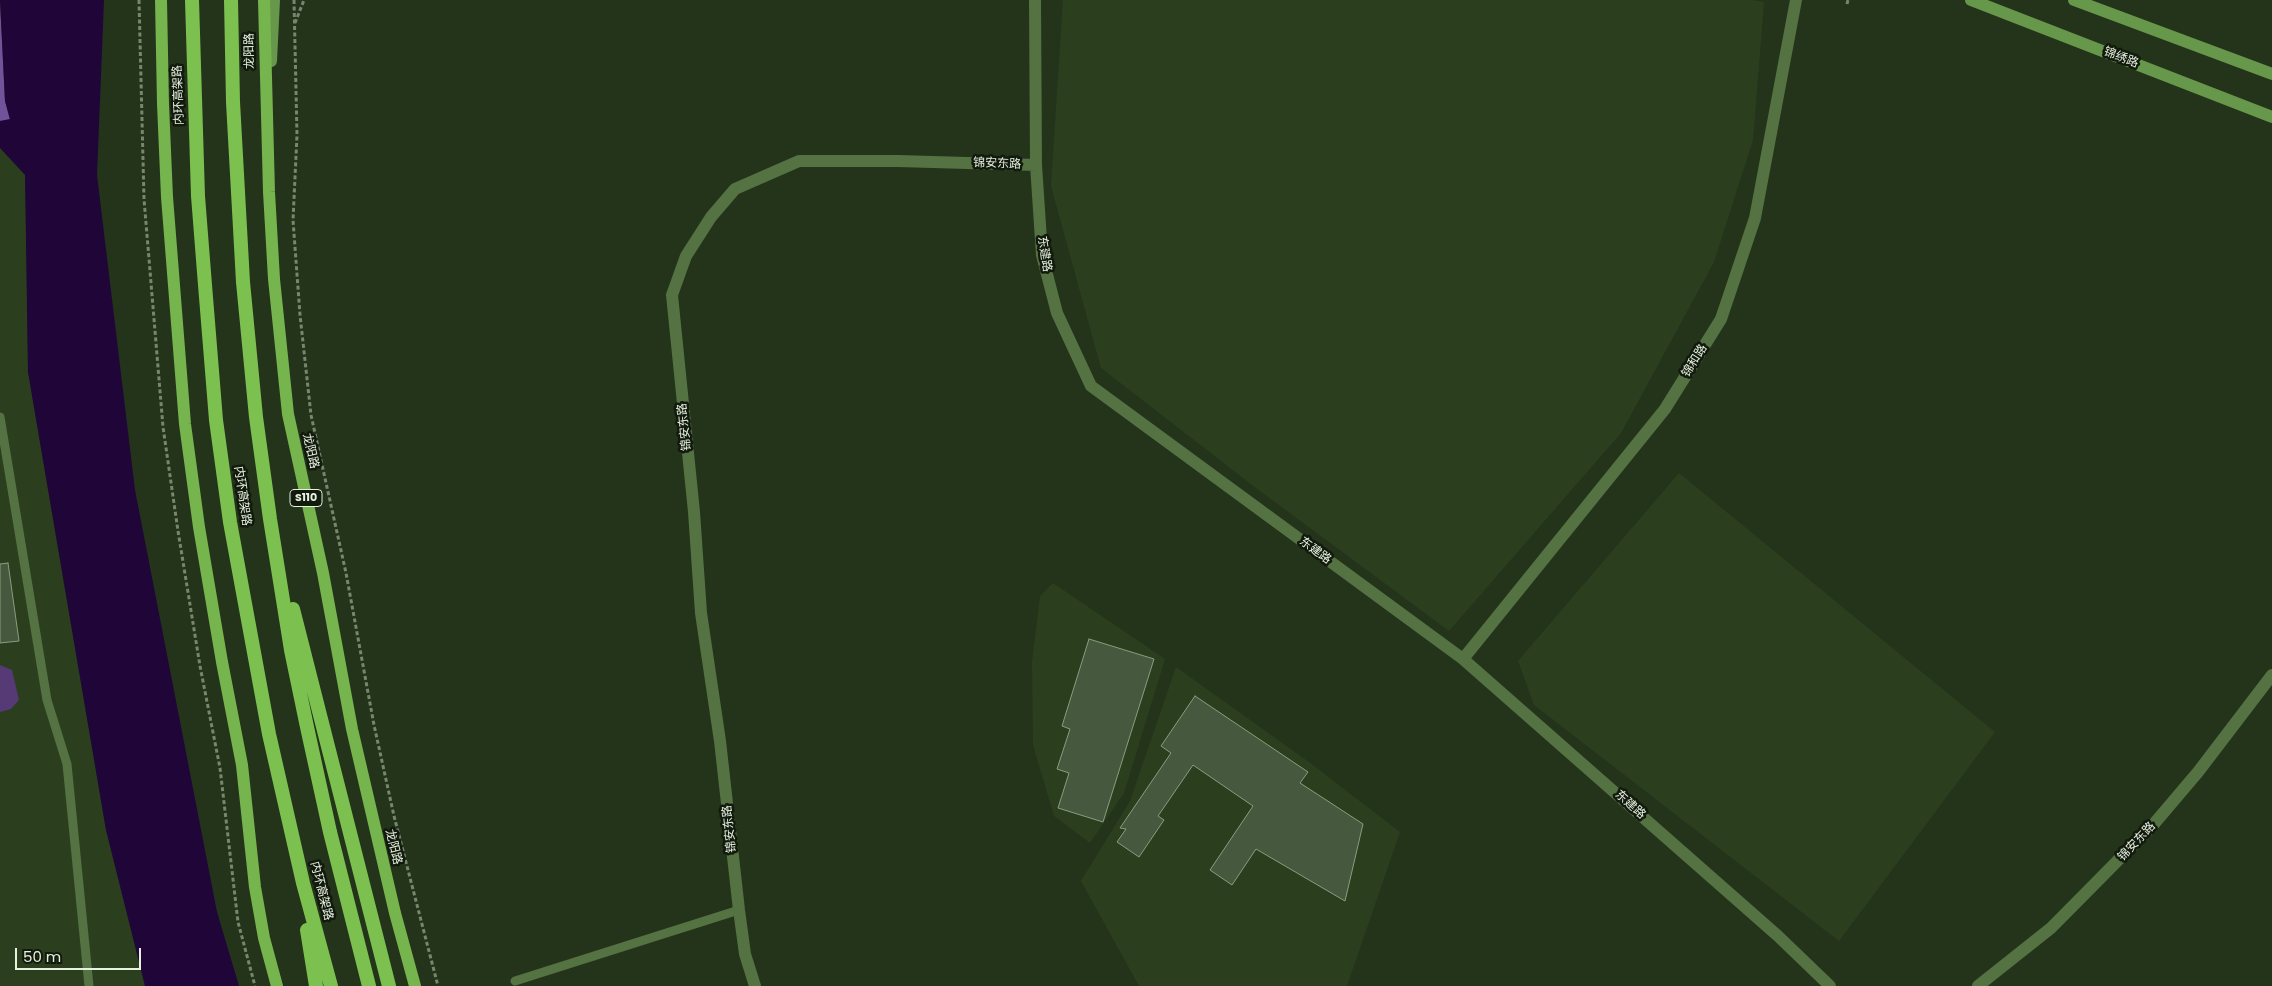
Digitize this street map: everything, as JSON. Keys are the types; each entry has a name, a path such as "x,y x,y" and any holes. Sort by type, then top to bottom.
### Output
{"highway":[{"name":"内环高架路","path":"192,0 198,196 216,420 230,522 254,657 288,818 331,986"},
{"name":"内环高架路","path":"231,0 233,102 243,282 256,417 270,519 291,650 307,727 332,842 369,986"},
{"path":"270,519 390,986"},
{"path":"288,818 316,986"}],"main road":[{"path":"161,0 167,197 185,424 206,566 242,764 257,903 277,986"},
{"name":"龙阳路","path":"264,0 266,146 274,279 292,438 323,573 352,729 415,986"},
{"path":"266,146 274,0"},
{"name":"锦绣路","path":"1971,0 2272,117"},
{"path":"2074,0 2272,74"}],"street":[{"name":"东建路","path":"1035,0 1036,165 1042,255 1057,313 1091,386 1463,659 1756,916 1830,986"},
{"name":"锦和路","path":"1463,659 1666,409 1721,319 1755,218 1796,0"},
{"name":"锦安东路","path":"755,986 746,954 739,910 720,741 701,612 694,512 672,295 686,256 711,217 735,189 798,161 898,161 1036,165"},
{"name":"锦安东路","path":"1978,986 2051,928 2134,845 2198,772 2272,675"}],"lane":[{"path":"0,417 47,700 67,764 89,986"},
{"path":"515,981 739,910"}],"path":[{"path":"294,0 296,142 294,227 311,415 346,573 384,770 438,986"},
{"path":"294,25 304,0"}],"shaded area":[{"path":"0,0 23,0 28,372 106,830 145,986 0,986"},
{"path":"0,0 104,0 97,175 135,490 217,912 239,986 145,986 106,830 28,372 25,175 0,148 0,121 10,119 5,101"},
{"path":"1063,0 1751,0 1764,2 1753,140 1714,262 1621,433 1449,631 1252,485 1101,368 1051,186"},
{"path":"0,2 5,101 10,120 0,121"},
{"path":"1679,473 1995,732 1839,941 1534,705 1518,661"},
{"path":"1053,583 1165,659 1124,793 1090,843 1054,816 1033,745 1032,662 1040,596"},
{"path":"0,665 12,670 19,700 11,709 0,712"},
{"path":"1176,667 1309,762 1400,832 1347,986 1139,986 1081,881 1130,801"}],"building":[{"path":"8,563 19,641 0,643 0,564"},
{"path":"1089,639 1154,659 1103,822 1058,808 1069,773 1057,769 1070,729 1062,726"},
{"path":"1195,696 1308,772 1300,783 1363,824 1345,901 1256,849 1232,885 1210,870 1253,806 1193,765 1158,816 1164,820 1139,857 1117,842 1126,829 1120,828 1171,753 1161,746"}]}
